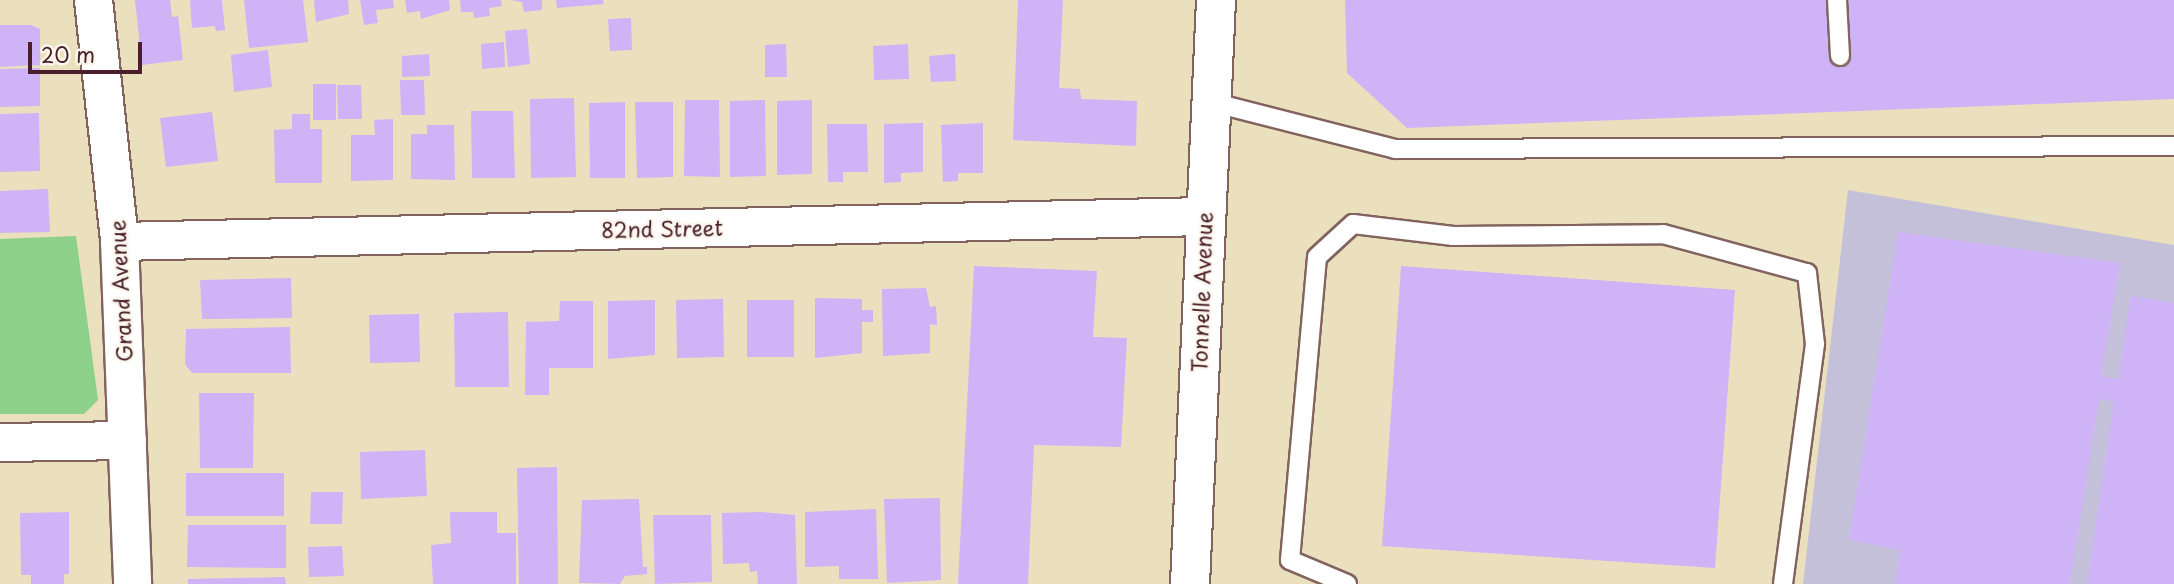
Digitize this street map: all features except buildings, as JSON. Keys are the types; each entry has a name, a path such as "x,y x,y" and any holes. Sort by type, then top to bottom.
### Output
{"main road":[{"name":"Tonnelle Avenue","path":"1190,584 1204,216 1216,0"}],"street":[{"name":"Grand Avenue","path":"93,0 119,241 132,584"},
{"name":"82nd Street","path":"119,241 1204,216"},
{"path":"0,442 127,440"}],"lane":[{"path":"1837,0 1840,56"},
{"path":"1210,102 1395,149 2174,146"},
{"path":"1347,584 1290,560 1317,257 1353,224 1453,236 1663,234 1807,273 1815,344 1783,584"}],"shaded area":[{"path":"1848,190 2174,245 2174,584 1803,584"}],"green space":[{"path":"76,236 98,400 84,414 0,414 0,239"}]}
